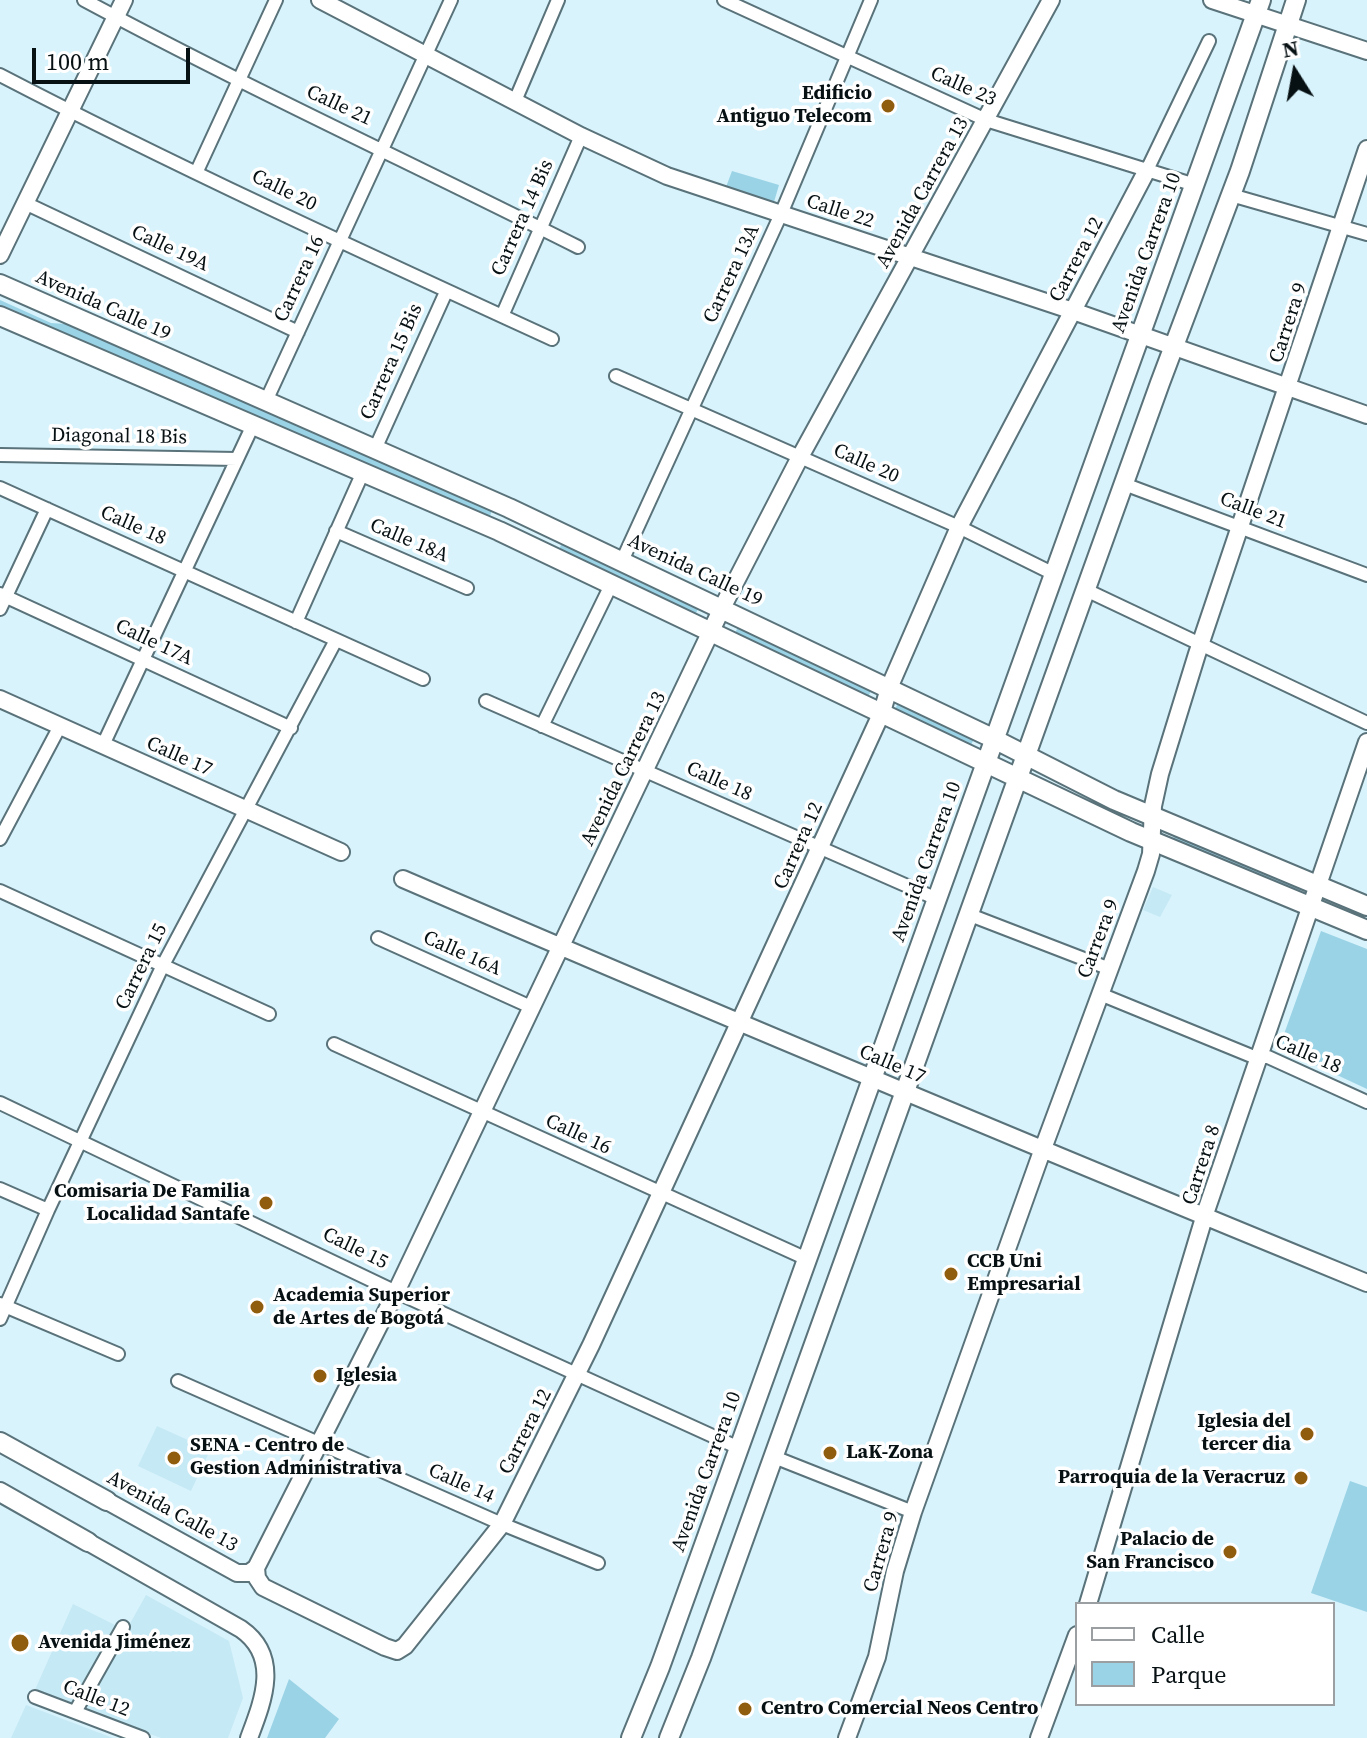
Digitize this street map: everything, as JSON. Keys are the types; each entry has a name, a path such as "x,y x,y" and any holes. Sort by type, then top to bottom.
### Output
{"main road":[{"path":"669,1738 774,1457 1173,348 1231,195 1296,0"},
{"name":"Avenida Carrera 10","path":"631,1738 660,1667 1258,7"},
{"name":"Avenida Calle 19","path":"0,284 622,561 1102,794 1367,906"},
{"path":"0,316 499,531 1151,841 1367,930"},
{"name":"Avenida Calle 13","path":"0,1442 107,1501"},
{"path":"0,1492 88,1542"}],"street":[{"name":"Calle 21","path":"84,0 240,81 578,247"},
{"path":"0,255 124,0"},
{"path":"197,171 276,0"},
{"name":"Calle 22","path":"320,0 581,136 667,176 912,256 1367,415"},
{"name":"Carrera 16","path":"266,401 451,0"},
{"path":"515,101 558,0"},
{"name":"Calle 23","path":"724,0 986,120 1195,185"},
{"name":"Carrera 13A","path":"622,561 781,214 871,0"},
{"name":"Avenida Carrera 13","path":"256,1568 396,1292 722,608 800,457 1051,0"},
{"path":"1218,1 1258,7 1288,25 1367,51"},
{"name":"Carrera 12","path":"399,1650 502,1524 577,1374 820,848 882,712 889,688 959,527 1147,170 1209,41"},
{"name":"Calle 20","path":"0,75 446,292 552,339"},
{"name":"Carrera 14 Bis","path":"502,316 581,136"},
{"name":"Carrera 9","path":"847,1738 877,1657 895,1571 913,1512 1043,1148 1144,878 1160,774 1367,149"},
{"path":"1231,195 1367,234"},
{"name":"Calle 19A","path":"25,203 298,332"},
{"name":"Carrera 15 Bis","path":"375,449 446,292"},
{"name":"Calle 20","path":"616,376 959,527 1054,574"},
{"path":"103,745 253,425"},
{"name":"Diagonal 18 Bis","path":"0,455 237,459"},
{"path":"296,622 363,472"},
{"name":"Calle 21","path":"1124,484 1367,575"},
{"name":"Calle 18","path":"0,488 423,679"},
{"path":"0,609 3,596 47,509"},
{"name":"Calle 18A","path":"336,531 467,588"},
{"path":"542,726 612,583"},
{"path":"1086,590 1367,723"},
{"name":"Calle 17A","path":"3,596 291,728"},
{"name":"Carrera 15","path":"0,1319 3,1305 163,965 336,640"},
{"name":"Calle 17","path":"0,699 341,852"},
{"name":"Calle 18","path":"486,701 937,899"},
{"path":"0,839 60,726"},
{"name":"Carrera 8","path":"1089,1602 1206,1216 1367,742"},
{"name":"Calle 17","path":"403,879 906,1093 1367,1283"},
{"path":"0,891 269,1014"},
{"path":"970,915 1110,969"},
{"name":"Calle 16A","path":"378,938 531,1007"},
{"name":"Calle 18","path":"1100,994 1254,1057 1260,1056 1367,1102"},
{"name":"Calle 16","path":"334,1044 807,1259"},
{"name":"Calle 15","path":"0,1103 396,1292 739,1448"},
{"path":"0,1189 48,1210"},
{"path":"3,1305 118,1354"},
{"name":"Calle 14","path":"178,1381 598,1563"},
{"path":"774,1457 913,1512"},
{"name":"Avenida Calle 13","path":"107,1501 237,1573 249,1573 256,1568 257,1578 263,1587 385,1647 399,1650"},
{"path":"88,1542 241,1629 259,1648 267,1680 249,1738"},
{"path":"75,1712 123,1627"},
{"path":"1039,1738 1075,1640"},
{"name":"Calle 12","path":"35,1697 143,1738"}],"shaded area":[{"path":"1153,887 1172,895 1160,917 1143,910"},
{"name":"SENA - Centro de Gestion Administrativa","path":"157,1426 210,1450 191,1491 138,1466"},
{"path":"146,1595 229,1641 243,1698 228,1738 161,1738 82,1709"},
{"path":"73,1604 117,1626 71,1706 34,1692"},
{"path":"26,1705 113,1738 11,1738"}],"green space":[{"path":"732,171 779,185 774,202 726,187"},
{"path":"0,300 51,323 66,324 132,351 492,510 490,516 430,490 398,481 0,308"},
{"path":"562,542 699,607 695,615 559,550"},
{"path":"738,627 871,691 868,697 734,635"},
{"path":"898,703 974,739 971,745 895,709"},
{"path":"1174,836 1301,888 1298,896 1171,844"},
{"path":"1321,931 1367,949 1367,1089 1279,1048"},
{"path":"1350,1481 1367,1487 1367,1612 1311,1593"},
{"path":"289,1679 339,1719 325,1738 267,1738"}],"place":[{"name":"Edificio Antiguo Telecom","path":"888,106"},
{"name":"Comisaria De Familia Localidad Santafe","path":"266,1203"},
{"name":"CCB Uni Empresarial","path":"951,1274"},
{"name":"Academia Superior de Artes de Bogotá","path":"257,1307"},
{"name":"Iglesia","path":"320,1376"},
{"name":"Iglesia del tercer dia","path":"1307,1434"},
{"name":"LaK-Zona","path":"830,1453"},
{"name":"SENA - Centro de Gestion Administrativa","path":"174,1458"},
{"name":"Parroquia de la Veracruz","path":"1301,1478"},
{"name":"Palacio de San Francisco","path":"1230,1552"},
{"name":"Avenida Jiménez","path":"20,1643"},
{"name":"Centro Comercial Neos Centro","path":"745,1709"}]}
